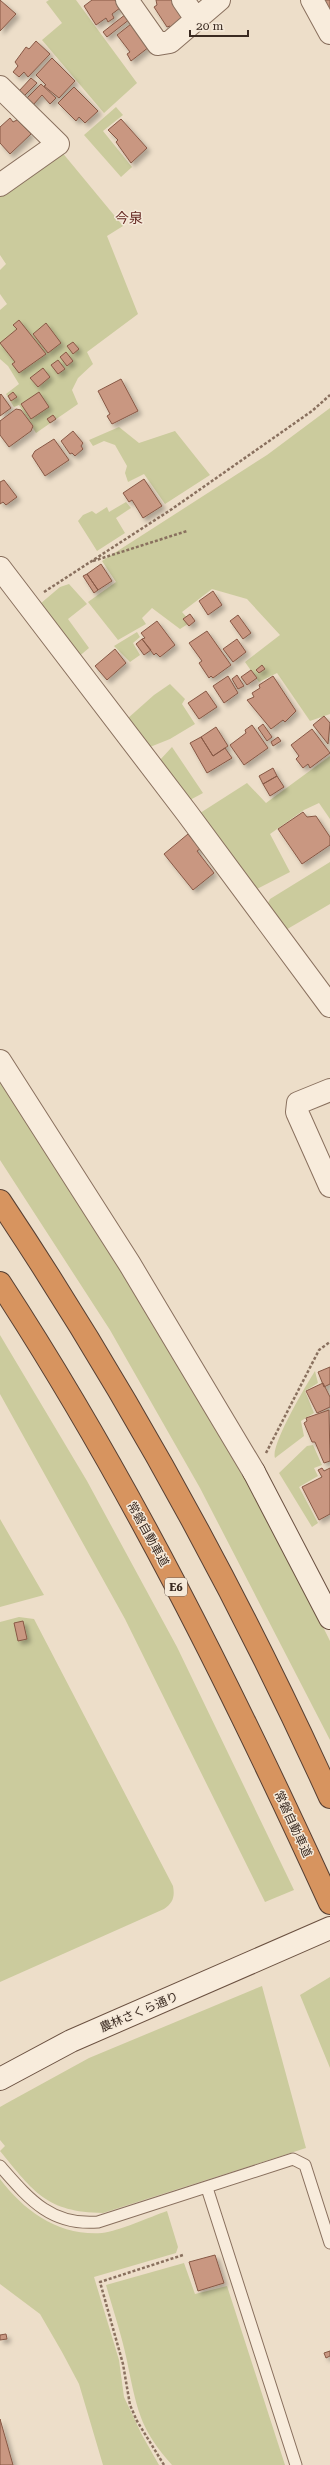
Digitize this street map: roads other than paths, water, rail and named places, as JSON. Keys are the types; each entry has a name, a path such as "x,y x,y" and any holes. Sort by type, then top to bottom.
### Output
{"highway":[{"path":"0,1201 52,1279 150,1445 228,1588 297,1724 330,1797"},
{"name":"常磐自動車道","path":"0,1283 108,1461 186,1605 259,1748 330,1903"}],"street":[{"path":"127,0 158,44 170,42 219,0"},
{"path":"183,0 196,19"},
{"path":"312,0 330,33"},
{"path":"0,87 58,144 0,185"},
{"path":"0,568 187,813 330,1006"},
{"path":"0,1061 129,1263 254,1472 330,1618"},
{"path":"330,1090 298,1103 297,1112 330,1186"},
{"name":"農林さくら通り","path":"0,2079 71,2041 330,1928"}],"lane":[{"path":"0,2166 27,2196 45,2211 67,2221 86,2223 98,2222 294,2159 305,2165 330,2242"},
{"path":"207,2188 296,2465"}],"district":[{"name":"今泉","path":"129,218"}]}
